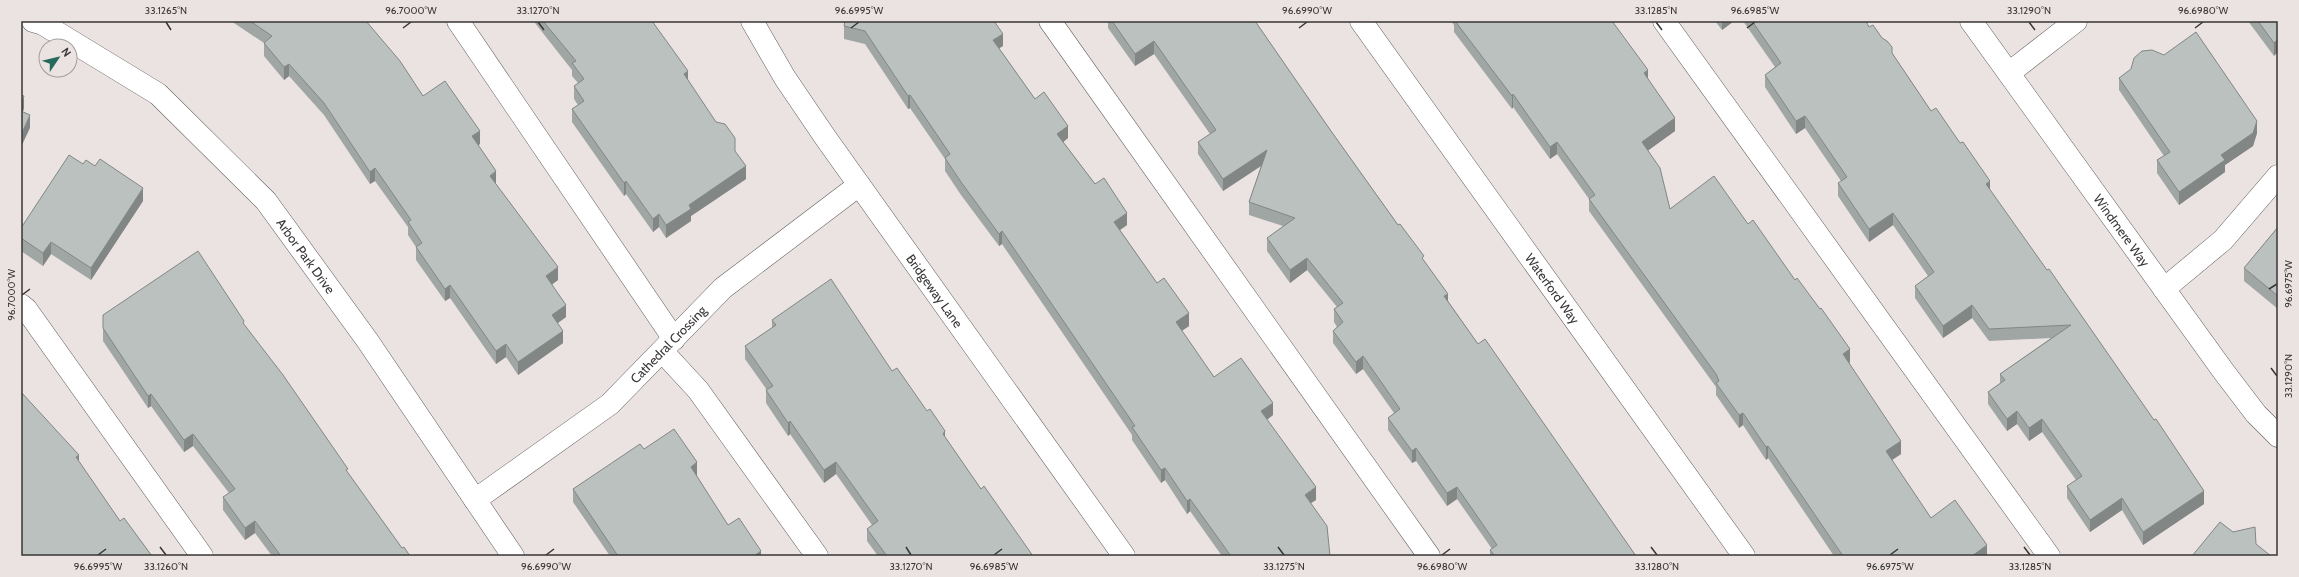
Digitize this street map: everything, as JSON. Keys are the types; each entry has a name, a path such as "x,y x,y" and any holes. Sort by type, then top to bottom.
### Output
{"street":[{"name":"Arbor Park Drive","path":"34,21 43,24 158,94 266,201 367,340 513,556"},
{"path":"458,21 698,390 817,556"},
{"name":"Bridgeway Lane","path":"752,21 785,78 859,185 1124,556"},
{"path":"1050,21 1429,556"},
{"name":"Waterford Way","path":"1361,21 1744,556"},
{"path":"1664,21 2049,556"},
{"name":"Windmere Way","path":"1972,21 2245,400 2278,436"},
{"path":"2009,74 2076,21"},
{"path":"2164,289 2223,240 2278,176"},
{"name":"Cathedral Crossing","path":"475,500 610,404 723,288 859,185"},
{"path":"21,305 31,315 202,556"}],"building":[{"path":"250,21 366,21 400,61 423,96 445,81 480,131 472,136 496,171 490,176 558,267 546,276 566,305 552,315 563,331 518,362 506,344 496,351 450,285 445,289 416,247 422,243 408,222 411,220 375,168 370,172 324,103 289,64 284,67 264,43 272,36"},
{"path":"543,21 652,21 688,71 684,74 716,122 725,124 735,138 735,151 746,166 689,205 691,209 666,225 659,214 653,219 626,181 624,183 572,109 584,101 574,86 584,79 572,63 576,61"},
{"path":"845,21 994,21 1003,34 993,40 1035,99 1044,92 1068,126 1057,134 1095,184 1104,178 1127,213 1114,222 1157,283 1164,278 1189,313 1176,322 1214,377 1241,358 1273,403 1261,411 1316,487 1305,495 1327,526 1330,556 1231,556 1190,499 1187,501 1165,468 1161,470 1132,427 1135,426 1002,231 999,234 961,182 945,158 950,154 910,95 908,96 865,31 844,26"},
{"path":"1112,21 1255,21 1398,225 1400,224 1424,256 1422,258 1448,294 1444,296 1478,344 1485,339 1636,556 1495,556 1490,550 1497,545 1457,487 1447,493 1416,448 1412,451 1388,418 1400,409 1363,356 1356,362 1333,331 1343,322 1334,309 1343,303 1307,258 1290,270 1267,238 1295,218 1249,202 1267,150 1223,179 1198,142 1216,130 1154,41 1135,54"},
{"path":"1455,21 1612,21 1648,70 1644,73 1675,118 1642,142 1660,168 1670,209 1714,176 1748,224 1753,220 1795,280 1797,278 1820,309 1821,308 1850,349 1843,354 1901,441 1886,451 1931,518 1955,500 1987,545 1972,556 1843,556 1768,446 1766,447 1743,413 1739,415 1716,383 1719,381 1716,374 1589,199 1595,195 1557,142 1550,147 1513,94 1512,96"},
{"path":"1752,21 1866,21 1869,27 1873,25 1882,38 1892,47 1892,53 1931,111 1936,108 1960,143 1963,142 1990,181 1986,184 2047,270 2049,269 2154,420 2156,419 2204,491 2143,532 2122,498 2090,520 2067,486 2082,476 2042,419 2029,428 2017,411 2007,419 1988,392 2005,380 2000,374 2071,325 1989,329 1972,305 1943,326 1915,286 1934,272 1893,213 1869,229 1838,183 1847,177 1805,116 1796,121 1765,75 1781,63"},
{"path":"2258,21 2278,21 2278,39 2274,43"},
{"path":"2196,32 2257,121 2253,133 2221,155 2225,160 2179,192 2157,160 2170,152 2119,78 2131,69 2134,58 2142,51 2152,50 2164,55"},
{"path":"21,95 24,96 21,104"},
{"path":"21,111 30,115 21,135"},
{"path":"69,155 83,164 86,160 95,166 100,159 143,188 91,268 51,242 43,253 21,238 21,228"},
{"path":"2278,227 2278,296 2244,268"},
{"path":"198,251 244,321 243,323 283,375 348,469 346,470 402,548 404,547 410,556 281,556 255,521 245,528 223,497 235,489 193,434 184,440 151,394 148,396 103,328 103,315"},
{"path":"831,279 892,371 897,368 927,411 930,409 945,431 943,434 981,489 984,486 1033,556 887,556 867,529 878,521 836,462 824,470 790,421 788,423 766,390 773,386 745,346 776,325 772,320"},
{"path":"21,392 79,455 76,457 120,521 124,518 152,556 21,556"},
{"path":"674,429 697,462 691,467 728,525 739,518 761,551 754,556 618,556 573,489 640,444 644,449"},
{"path":"2220,522 2233,532 2255,527 2256,544 2271,556 2192,556"}]}
